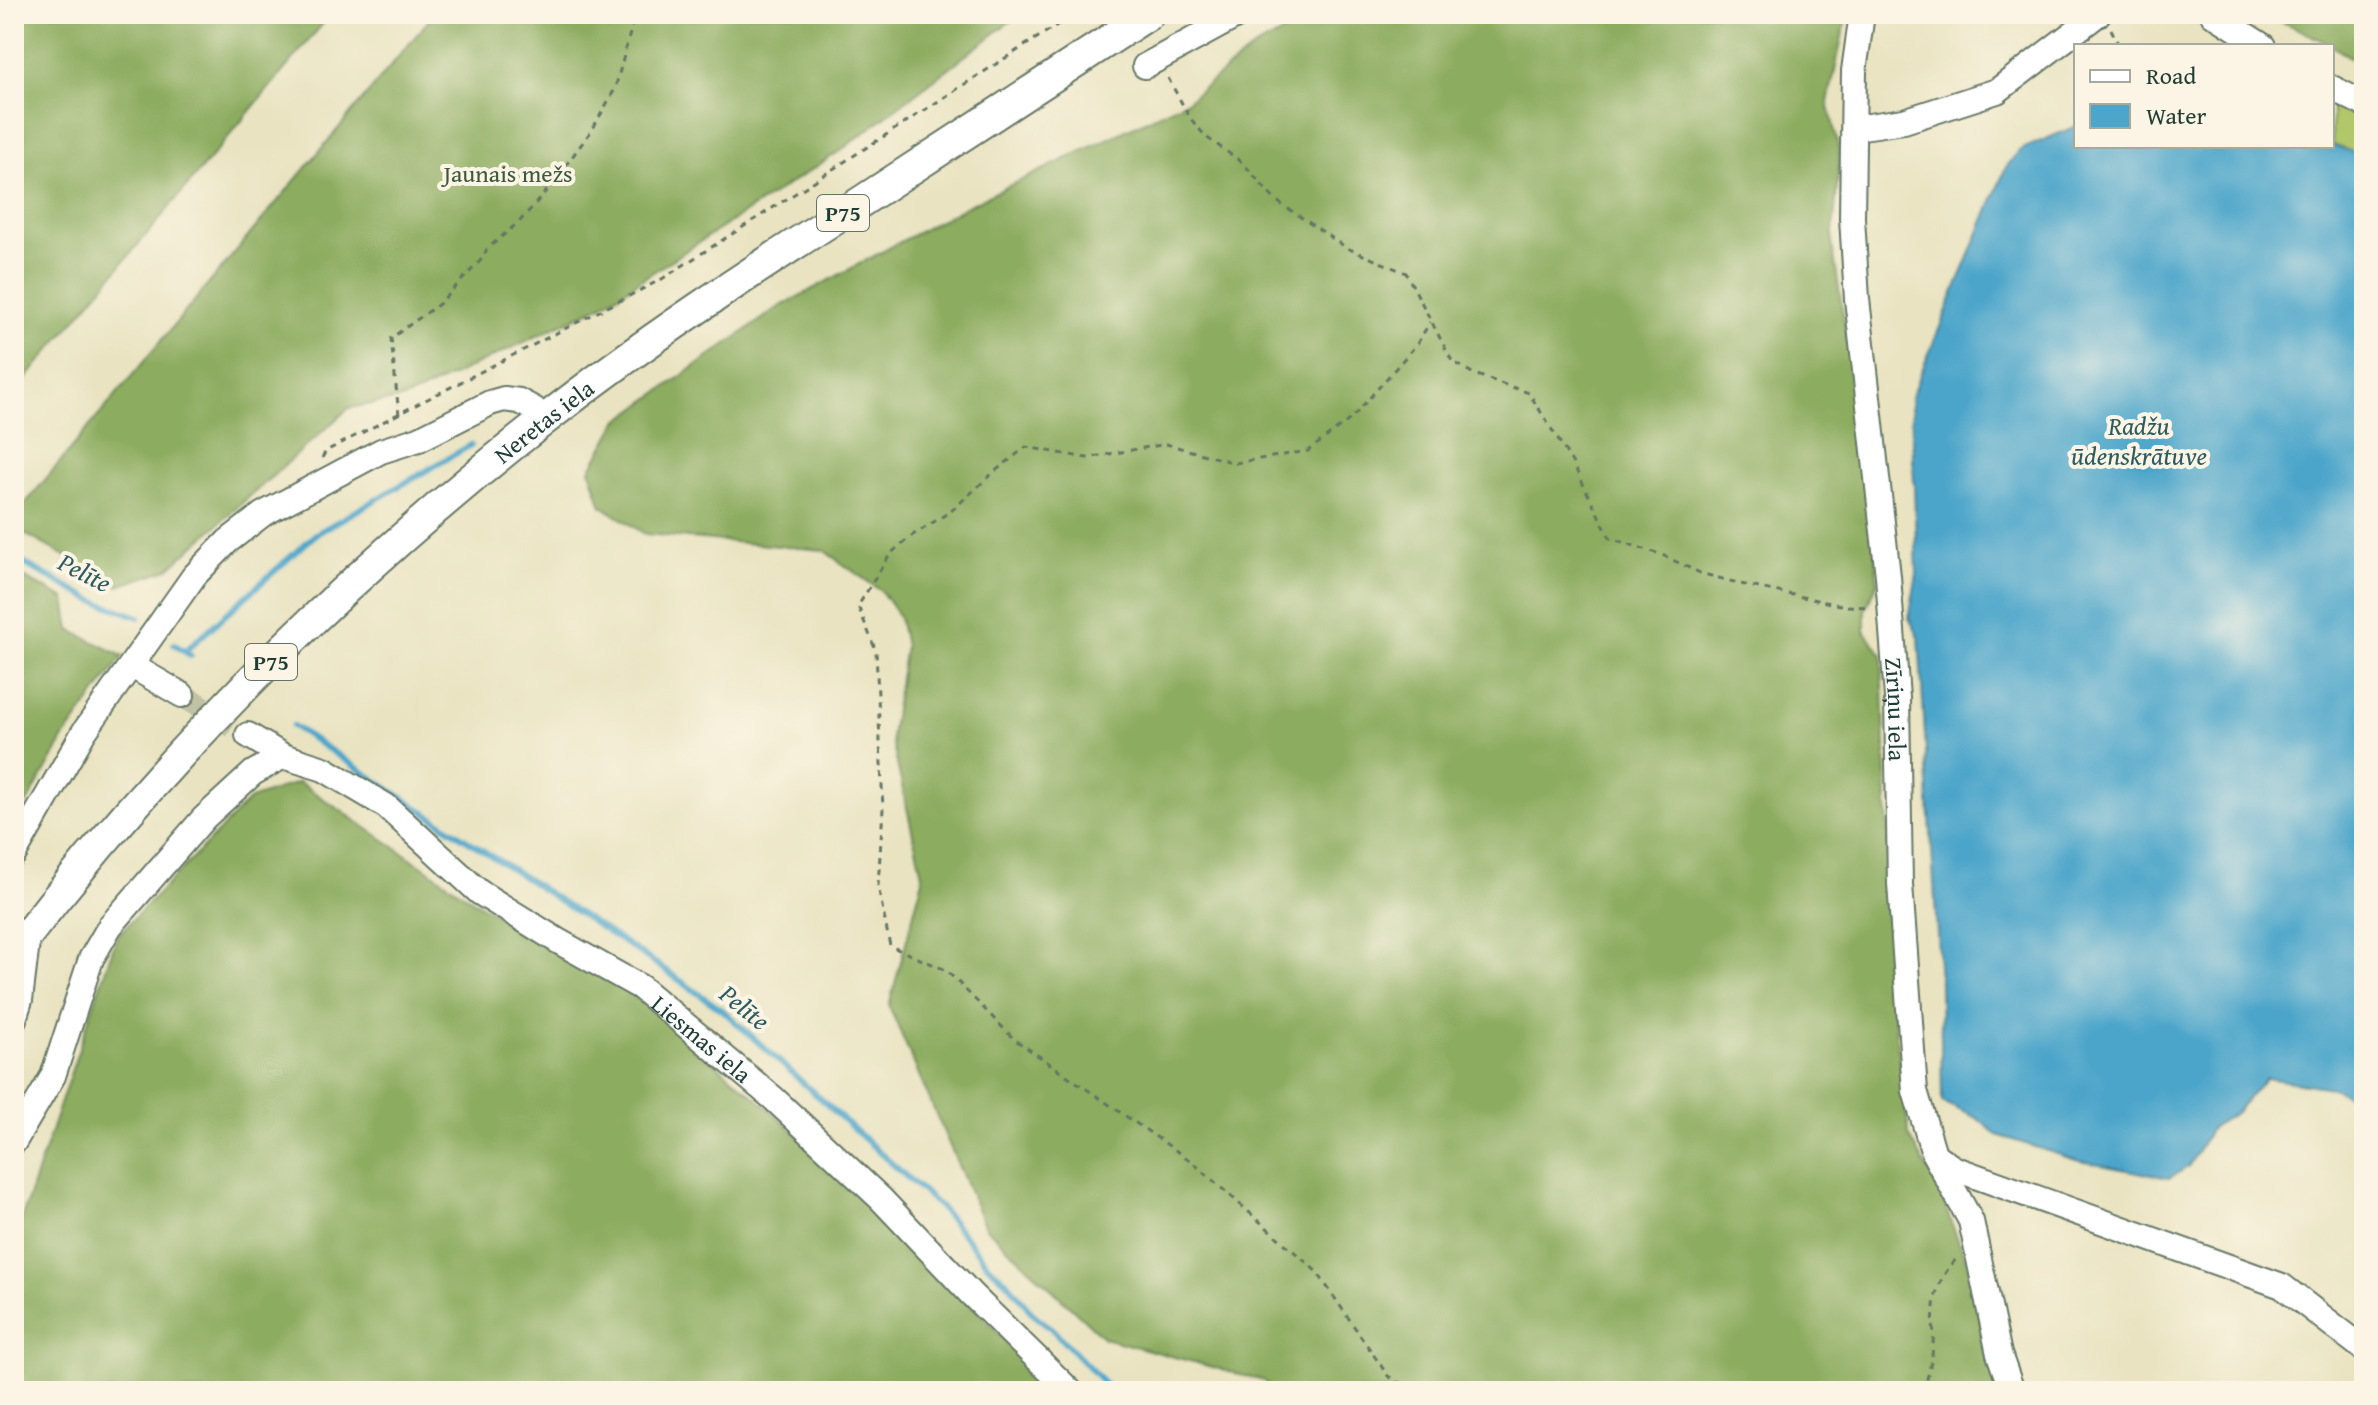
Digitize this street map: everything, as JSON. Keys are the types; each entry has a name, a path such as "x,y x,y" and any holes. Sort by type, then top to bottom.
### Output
{"main road":[{"name":"Neretas iela","path":"21,943 116,826 310,623 424,518 544,420 734,283 1149,14"}],"street":[{"path":"1155,69 1240,14"},
{"name":"Zīriņu iela","path":"1862,14 1854,71 1852,218 1857,299 1891,608 1897,698 1900,884 1915,1091 1934,1154 1971,1221 1999,1354 2012,1391"},
{"path":"1855,128 1904,121 1997,91 2098,14"},
{"path":"2213,14 2260,44"},
{"path":"2334,89 2364,104"},
{"path":"14,854 84,732 194,576 228,541 263,514 381,451 419,439 490,403 504,399 519,401 534,409 544,420"},
{"path":"132,666 182,695"},
{"name":"Liesmas iela","path":"248,735 283,756 324,769 386,806 479,892 640,987 773,1098 870,1189 1070,1391"},
{"path":"14,1142 53,1076 91,959 110,926 204,818 253,773 283,756"},
{"path":"14,1019 20,1000 21,943"},
{"path":"1934,1154 1953,1168 2282,1286 2364,1349"}],"path":[{"path":"399,415 391,338 439,304 482,259 487,249 520,221 549,188 592,130 615,89 635,14"},
{"path":"326,451 662,279 1074,14"},
{"path":"1155,69 1206,137 1243,163 1275,200 1347,248 1406,273 1452,361 1474,374 1529,393 1572,462 1610,538 1660,554 1700,573 1745,585 1845,606 1891,608"},
{"path":"1412,1391 1388,1376 1317,1272 1191,1161 1014,1039 946,970 890,946 878,886 883,809 876,651 858,606 890,554 951,511 1026,447 1087,458 1166,444 1235,463 1308,451 1352,418 1409,354 1430,322"},
{"path":"1923,1391 1931,1365 1933,1298 1943,1273 1960,1255 1971,1221"}],"green space":[{"path":"14,14 331,14 14,393"},
{"name":"Jaunais mežs","path":"434,14 1020,14 840,151 602,305 406,398 349,408 168,569 119,586 14,528 14,517"},
{"path":"1319,14 1847,14 1828,102 1840,154 1832,243 1859,419 1878,582 1865,610 1865,632 1882,654 1894,1017 1909,1135 1939,1191 1974,1281 1986,1354 2001,1391 1273,1391 1264,1381 1104,1338 985,1227 889,1006 923,879 891,737 905,646 899,617 881,591 823,550 645,534 602,506 590,470 618,421 779,307 971,204 1187,101 1253,48"},
{"path":"2256,14 2364,14 2364,66 2334,47 2334,44 2327,44 2285,23"},
{"path":"2334,89 2364,104 2364,156 2334,146"},
{"path":"14,572 65,599 70,630 123,656 65,736 14,826"},
{"path":"299,782 474,901 634,995 766,1106 874,1206 1056,1391 14,1391 14,1228 21,1220 117,936 250,799"}],"water":[{"name":"Radžu ūdenskrātuve","path":"2074,127 2074,148 2334,146 2364,156 2364,1102 2332,1088 2265,1078 2235,1113 2212,1127 2188,1167 2169,1178 2079,1161 1997,1135 1977,1118 1942,1102 1940,983 1919,637 1909,618 1917,574 1911,397 2006,167 2020,150"}],"waterway":[{"path":"185,651 316,534 471,445"},
{"name":"Pelīte","path":"14,558 94,601 139,617"},
{"name":"Pelīte","path":"174,644 191,656"},
{"name":"Pelīte","path":"293,726 655,963 726,1013 942,1209 1032,1313 1051,1328 1112,1391"}],"tunnel":[{"path":"182,695 248,735"}]}
